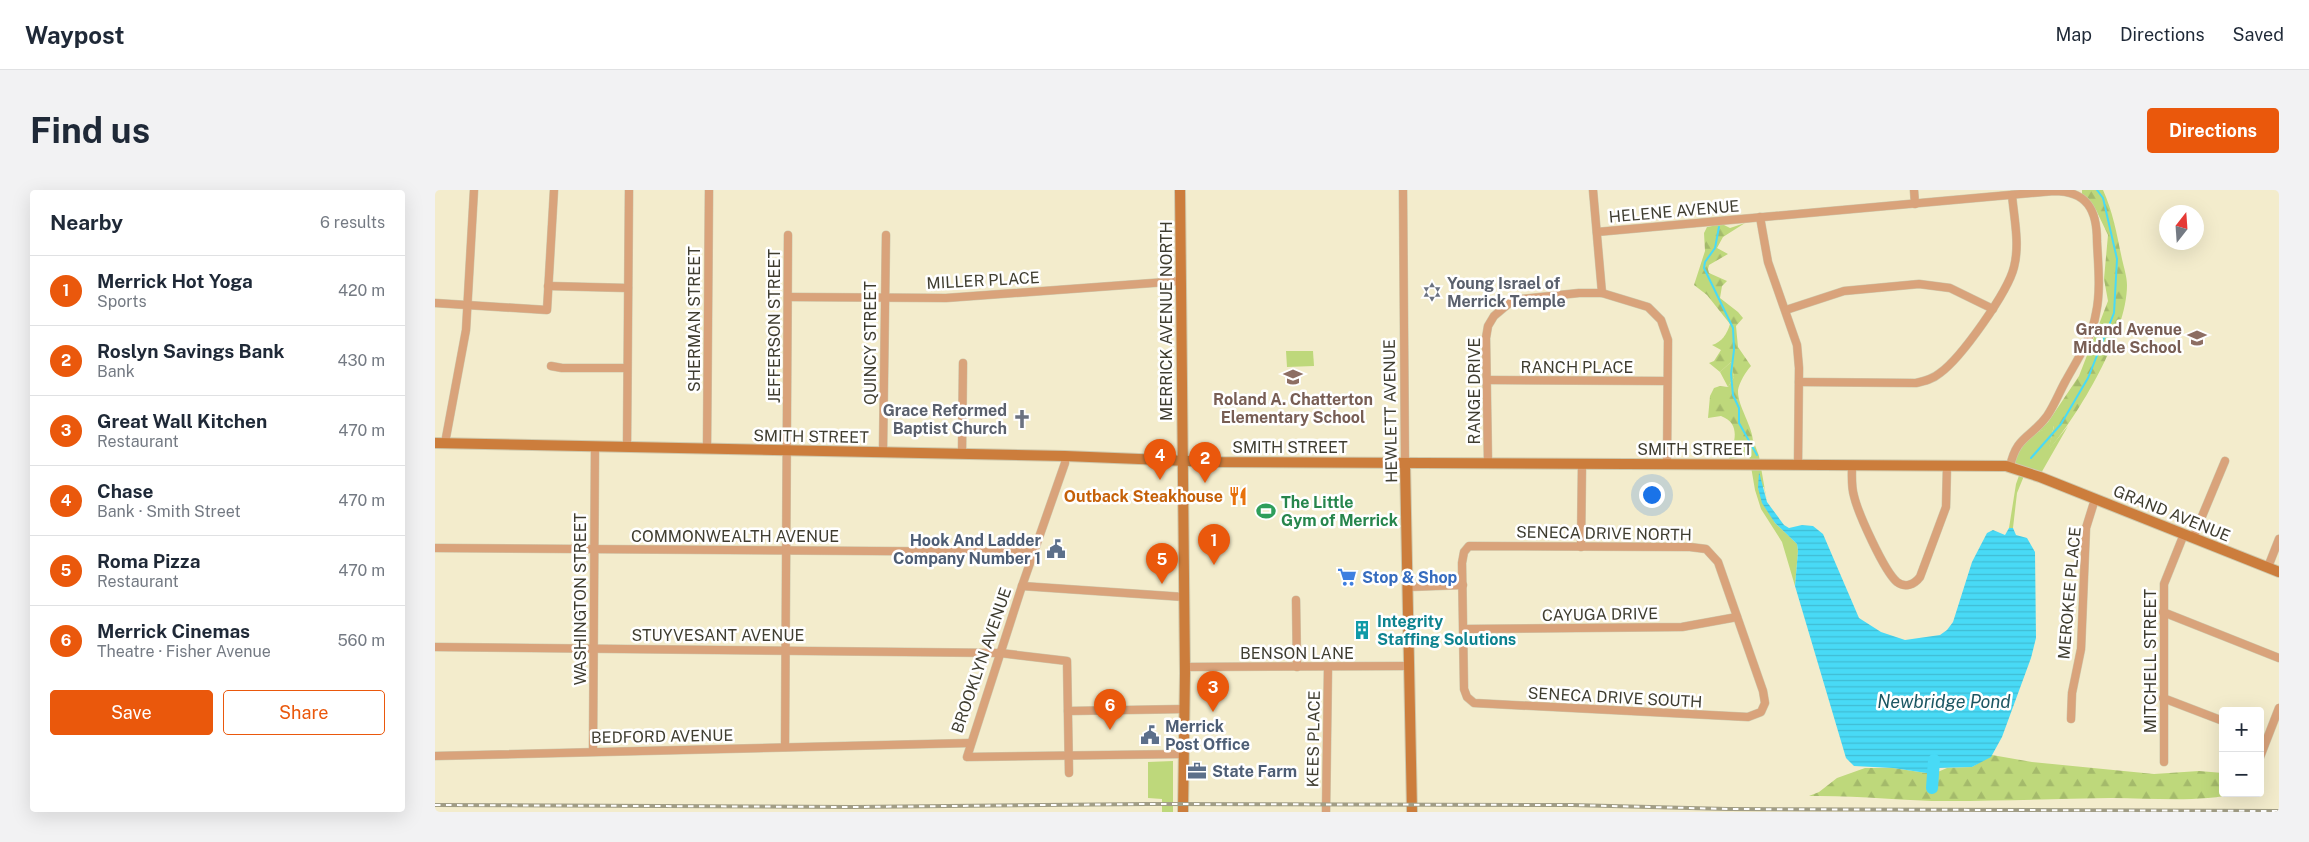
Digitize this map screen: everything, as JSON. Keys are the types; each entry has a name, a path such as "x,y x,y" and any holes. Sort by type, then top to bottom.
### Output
{"street":[{"path":"440,443 466,330 474,190"},
{"path":"435,303 547,310 555,190"},
{"path":"627,447 629,190"},
{"name":"SHERMAN STREET","path":"707,449 709,190"},
{"name":"MERRICK AVENUE NORTH","path":"1180,190 1185,667 1183,812"},
{"name":"HEWLETT AVENUE","path":"1403,190 1405,462 1412,812"},
{"path":"1593,190 1602,293 1648,307 1661,320 1667,340 1667,464"},
{"path":"1913,190 1915,204"},
{"name":"HELENE AVENUE","path":"1597,232 2066,191 2081,198 2094,214 2097,225 2098,289 2096,315 2087,340 2048,415 2020,442 2013,454 2010,467"},
{"path":"1799,382 1902,384 1927,380 1948,367 2007,288 2015,261 2017,244 2012,195"},
{"path":"1759,217 1768,262 1797,345 1799,382 1798,465"},
{"name":"QUINCY STREET","path":"883,452 886,234"},
{"name":"JEFFERSON STREET","path":"785,747 788,235"},
{"name":"MILLER PLACE","path":"788,297 946,298 1180,281"},
{"path":"1786,310 1844,291 1919,284 1950,288 1993,309"},
{"path":"548,286 628,288"},
{"name":"RANGE DRIVE","path":"1488,463 1488,326 1502,308 1513,300 1602,293"},
{"path":"963,363 963,454"},
{"path":"551,366 562,368 627,368"},
{"name":"RANCH PLACE","path":"1487,380 1667,381"},
{"name":"SMITH STREET","path":"440,443 1183,460 2010,467 2053,482"},
{"name":"WASHINGTON STREET","path":"593,752 595,446"},
{"name":"BROOKLYN AVENUE","path":"889,745 970,743 1065,463 1065,456"},
{"name":"MITCHELL STREET","path":"2163,762 2164,584 2225,461"},
{"path":"1581,546 1582,464"},
{"path":"1852,465 1853,495 1860,514 1889,573 1897,582 1907,586 1920,577 1946,507 1947,466"},
{"name":"GRAND AVENUE","path":"2053,482 2279,572"},
{"name":"MEROKEE PLACE","path":"2071,719 2072,693 2082,633 2086,528 2095,499"},
{"path":"2268,567 2279,539"},
{"name":"SENECA DRIVE NORTH","path":"1463,586 1461,563 1464,552 1469,546 1702,548 1712,553 1718,562 1737,618"},
{"name":"COMMONWEALTH AVENUE","path":"435,548 1034,552"},
{"path":"1022,586 1184,597"},
{"path":"1408,587 1463,586 1463,629"},
{"path":"1296,600 1297,667"},
{"path":"2163,612 2277,658 2279,648"},
{"name":"CAYUGA DRIVE","path":"1463,629 1682,626 1737,618"},
{"name":"SENECA DRIVE SOUTH","path":"1463,629 1464,689 1467,697 1474,703 1719,715 1755,715 1763,707 1765,703 1764,697 1737,618"},
{"name":"STUYVESANT AVENUE","path":"435,647 786,649 1000,653 1067,661 1068,711"},
{"name":"BENSON LANE","path":"1185,667 1409,666"},
{"name":"KEES PLACE","path":"1326,812 1328,667"},
{"path":"2163,698 2219,720"},
{"path":"2264,738 2279,708"},
{"path":"1069,773 1067,756 1068,711 1185,709"},
{"path":"970,743 967,757 1183,754"},
{"name":"BEDFORD AVENUE","path":"435,756 889,745"}],"green space":[{"path":"2082,190 2103,190 2106,198 2114,224 2126,279 2125,305 2110,349 2087,395 2048,451 2054,426 2036,433 2048,422 2079,376 2108,301 2104,279 2108,235 2096,210 2082,196"},
{"path":"1745,223 1723,237 1717,248 1728,254 1709,265 1708,269 1709,273 1727,281 1722,286 1720,298 1743,318 1736,326 1738,347 1751,366 1743,377 1738,390 1741,406 1751,432 1753,448 1749,455 1729,459 1735,434 1732,424 1728,419 1721,416 1708,418 1710,396 1714,388 1720,386 1728,387 1734,377 1731,362 1720,372 1709,363 1714,361 1721,350 1712,345 1724,337 1730,324 1707,295 1694,285 1705,251 1704,233 1707,227 1722,224 1730,228"},
{"path":"1286,351 1313,351 1314,366 1287,367"},
{"path":"1731,362 1734,377 1728,387 1720,372"},
{"path":"2054,425 2049,449 2068,426 2040,475 2026,471 2017,493 2013,528 2009,528 2016,484 2021,470 2012,467 2022,443 2036,433"},
{"path":"1753,440 1759,456 1767,502 1764,487 1758,488 1775,523 1797,544 1795,586 1782,542 1761,509 1755,490 1749,455"},
{"path":"1992,755 2032,762 2154,774 2199,771 2219,773 2219,797 2192,799 2111,798 1931,801 1809,796 1819,792 1837,778 1865,768 1893,768 1933,774 1947,768 1972,767"},
{"path":"1173,761 1173,812 1162,812 1162,799 1148,798 1148,762"}],"water":[{"name":"Newbridge Pond","path":"1759,472 1767,502 1784,525 1789,528 1802,525 1813,526 1823,534 1859,618 1881,632 1905,640 1940,635 1947,630 1953,622 1972,562 1987,533 1993,530 2005,535 2009,528 2013,528 2016,535 2027,538 2035,552 2036,638 2031,658 2002,737 1991,757 1972,767 1935,768 1933,774 1893,768 1854,766 1846,758 1795,586 1797,544 1775,523 1762,503 1758,488"}],"waterway":[{"path":"2031,458 2061,424 2088,378 2114,313 2117,259 2103,198 2097,190"},
{"path":"1719,227 1715,248 1705,262 1704,268 1733,328 1734,350 1731,374 1733,395 1739,408 1739,423 1757,455"},
{"path":"1932,788 1934,760"}],"railway":[{"path":"435,805 853,807 1148,804 1572,805 1728,809 2279,811"}],"place":[{"name":"Young Israel of Merrick Temple","path":"1432,292"},
{"name":"Grand Avenue Middle School","path":"2197,338"},
{"name":"Roland A. Chatterton Elementary School","path":"1293,377"},
{"name":"Grace Reformed Baptist Church","path":"1022,419"},
{"name":"Chase","path":"1160,480"},
{"name":"Roslyn Savings Bank","path":"1205,483"},
{"name":"Outback Steakhouse","path":"1238,496"},
{"name":"The Little Gym of Merrick","path":"1266,511"},
{"name":"Hook And Ladder Company Number 1","path":"1056,549"},
{"name":"Merrick Hot Yoga","path":"1214,565"},
{"name":"Stop & Shop","path":"1347,577"},
{"name":"Roma Pizza","path":"1162,584"},
{"name":"Integrity Staffing Solutions","path":"1362,630"},
{"name":"Great Wall Kitchen","path":"1213,712"},
{"name":"Merrick Cinemas","path":"1110,730"},
{"name":"Merrick Post Office","path":"1150,735"},
{"name":"State Farm","path":"1197,771"}]}
